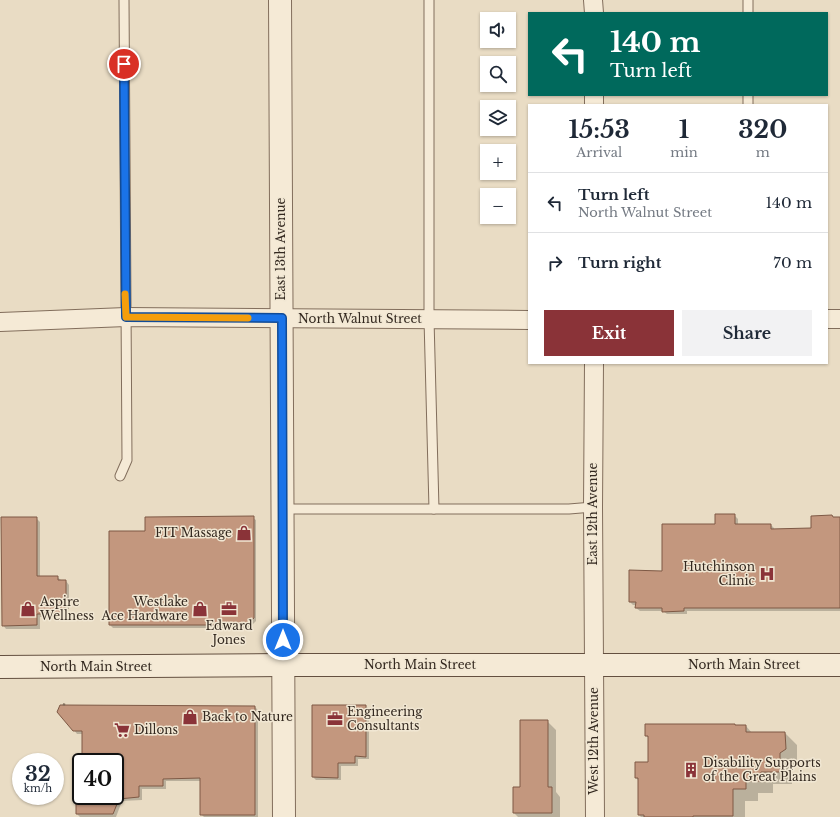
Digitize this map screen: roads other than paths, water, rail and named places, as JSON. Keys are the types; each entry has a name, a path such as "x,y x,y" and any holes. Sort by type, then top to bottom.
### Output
{"main road":[{"name":"East 13th Avenue","path":"280,0 284,817"},
{"name":"North Main Street","path":"0,667 283,665 840,665"}],"street":[{"path":"594,0 594,12"},
{"name":"North Walnut Street","path":"0,322 126,317 528,320"},
{"path":"828,320 840,319"},
{"name":"East 12th Avenue","path":"594,364 594,665"},
{"name":"West 12th Avenue","path":"594,665 595,817"}],"lane":[{"path":"120,476 127,460 124,0"},
{"path":"429,0 429,320 434,509"},
{"path":"748,0 748,12"},
{"path":"283,509 569,509 593,507"}],"place":[{"name":"FIT Massage","path":"244,533"},
{"name":"Hutchinson Clinic","path":"767,574"},
{"name":"Aspire Wellness","path":"28,609"},
{"name":"Westlake Ace Hardware","path":"200,609"},
{"name":"Edward Jones","path":"229,609"},
{"name":"Back to Nature","path":"190,717"},
{"name":"Engineering Consultants","path":"335,719"},
{"name":"Dillons","path":"122,730"},
{"name":"Disability Supports of the Great Plains","path":"691,770"}]}
